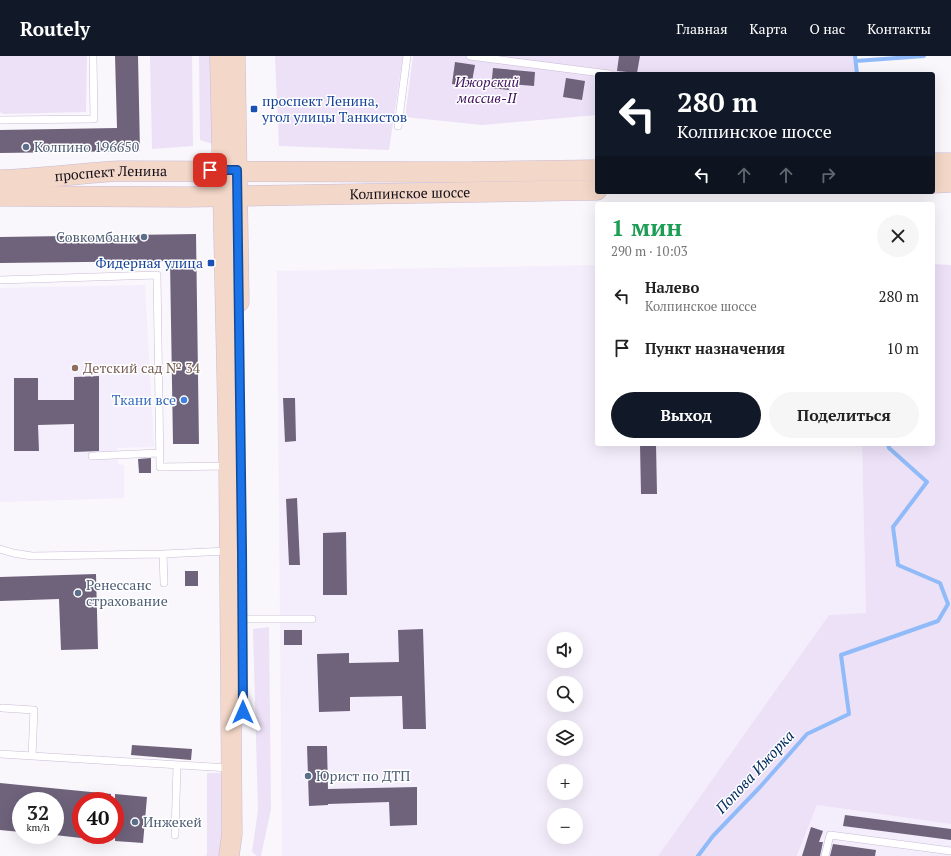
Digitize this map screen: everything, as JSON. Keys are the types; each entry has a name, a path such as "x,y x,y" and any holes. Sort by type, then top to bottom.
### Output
{"main road":[{"path":"220,56 230,170"},
{"path":"229,856 232,834 229,466 230,170 235,56"},
{"path":"935,163 951,163"},
{"name":"Колпинское шоссе","path":"230,170 466,172 595,170"},
{"name":"проспект Ленина","path":"0,180 36,179 78,173 120,171 230,170"},
{"path":"935,182 951,182"},
{"name":"Колпинское шоссе","path":"230,196 595,190"},
{"name":"проспект Ленина","path":"0,196 135,198 230,196"},
{"path":"230,196 243,619 243,856"}],"lane":[{"path":"0,120 94,119 93,56"},
{"path":"398,126 407,56"},
{"path":"470,56 595,72"},
{"path":"0,280 157,275 160,467 229,466"},
{"path":"92,456 159,453"},
{"path":"0,550 32,556 163,554 230,551"},
{"path":"163,554 164,583"},
{"path":"243,619 312,619"},
{"path":"2,708 34,710 32,756"},
{"path":"0,754 232,768"},
{"path":"175,835 177,765"},
{"path":"825,856 830,835 951,851"}],"shaded area":[{"path":"595,265 595,446 862,446 866,613 829,615 658,856 282,856 277,271"},
{"name":"Детский сад № 34","path":"145,285 154,447 117,448 118,464 124,465 124,498 0,502 0,288"},
{"path":"817,805 951,824 951,856 798,856"}],"green space":[{"path":"0,56 87,56 86,112 3,114 0,112"},
{"path":"150,56 192,56 193,146 152,149"},
{"path":"199,56 212,56 213,144 200,140"},
{"path":"275,56 403,56 389,150 279,146"},
{"name":"Ижорский массив-II","path":"413,56 853,56 856,72 595,72 595,115 482,125 405,117"},
{"path":"935,264 951,265 951,824 817,805 797,856 658,856 829,615 866,613 862,446 935,446"},
{"path":"269,627 271,809 261,856 257,856 252,852 258,810 253,629"},
{"path":"207,773 229,773 222,856 206,856"}],"building":[{"path":"115,56 138,56 140,151 0,153 0,130 117,128"},
{"path":"619,56 640,56 637,72 617,71"},
{"path":"455,62 475,65 471,87 452,84"},
{"path":"493,68 535,72 534,86 510,84 509,90 491,88"},
{"path":"566,78 585,81 582,100 563,97"},
{"path":"196,234 199,444 173,444 170,261 0,263 0,237"},
{"path":"99,376 99,451 74,452 74,424 38,425 39,451 14,451 14,378 38,378 38,400 74,400 74,377"},
{"path":"283,398 295,398 296,441 285,442"},
{"path":"640,446 656,446 657,494 641,494"},
{"path":"151,458 151,473 139,473 138,459"},
{"path":"297,498 300,565 289,565 286,499"},
{"path":"346,532 347,595 323,595 323,533"},
{"path":"185,571 198,571 198,586 185,586"},
{"path":"96,574 98,649 61,650 59,599 0,601 0,577"},
{"path":"423,629 426,729 403,729 402,696 350,697 350,711 319,712 317,654 349,653 349,663 399,662 398,630"},
{"path":"284,630 302,630 302,645 284,645"},
{"path":"132,745 192,749 191,760 131,755"},
{"path":"307,746 327,746 328,789 417,787 417,825 390,826 389,802 309,806"},
{"path":"0,783 91,792 72,792 72,837 64,836 64,792 12,792 12,831 0,830"},
{"path":"124,795 147,797 143,843 124,842"},
{"path":"845,815 951,829 951,840 843,826"},
{"path":"811,827 823,831 819,842 823,842 820,856 802,856"},
{"path":"833,844 876,850 875,856 830,856"}],"waterway":[{"name":"Попова Ижорка","path":"855,56 857,72"},
{"path":"856,61 924,56"},
{"name":"Попова Ижорка","path":"698,856 713,836 760,787 807,734 849,714 841,655 938,621 948,604 940,583 898,565 893,527 927,482 888,446"}],"place":[{"name":"проспект Ленина, угол улицы Танкистов","path":"254,109"},
{"name":"Колпино 196650","path":"26,147"},
{"name":"Совкомбанк","path":"144,237"},
{"name":"Фидерная улица","path":"211,263"},
{"name":"Детский сад № 34","path":"75,368"},
{"name":"Ткани все","path":"184,400"},
{"name":"Ренессанс страхование","path":"78,593"},
{"name":"Юрист по ДТП","path":"308,776"},
{"name":"Инжекей","path":"135,822"}],"route":[{"path":"210,170 237,170 243,712"}]}
